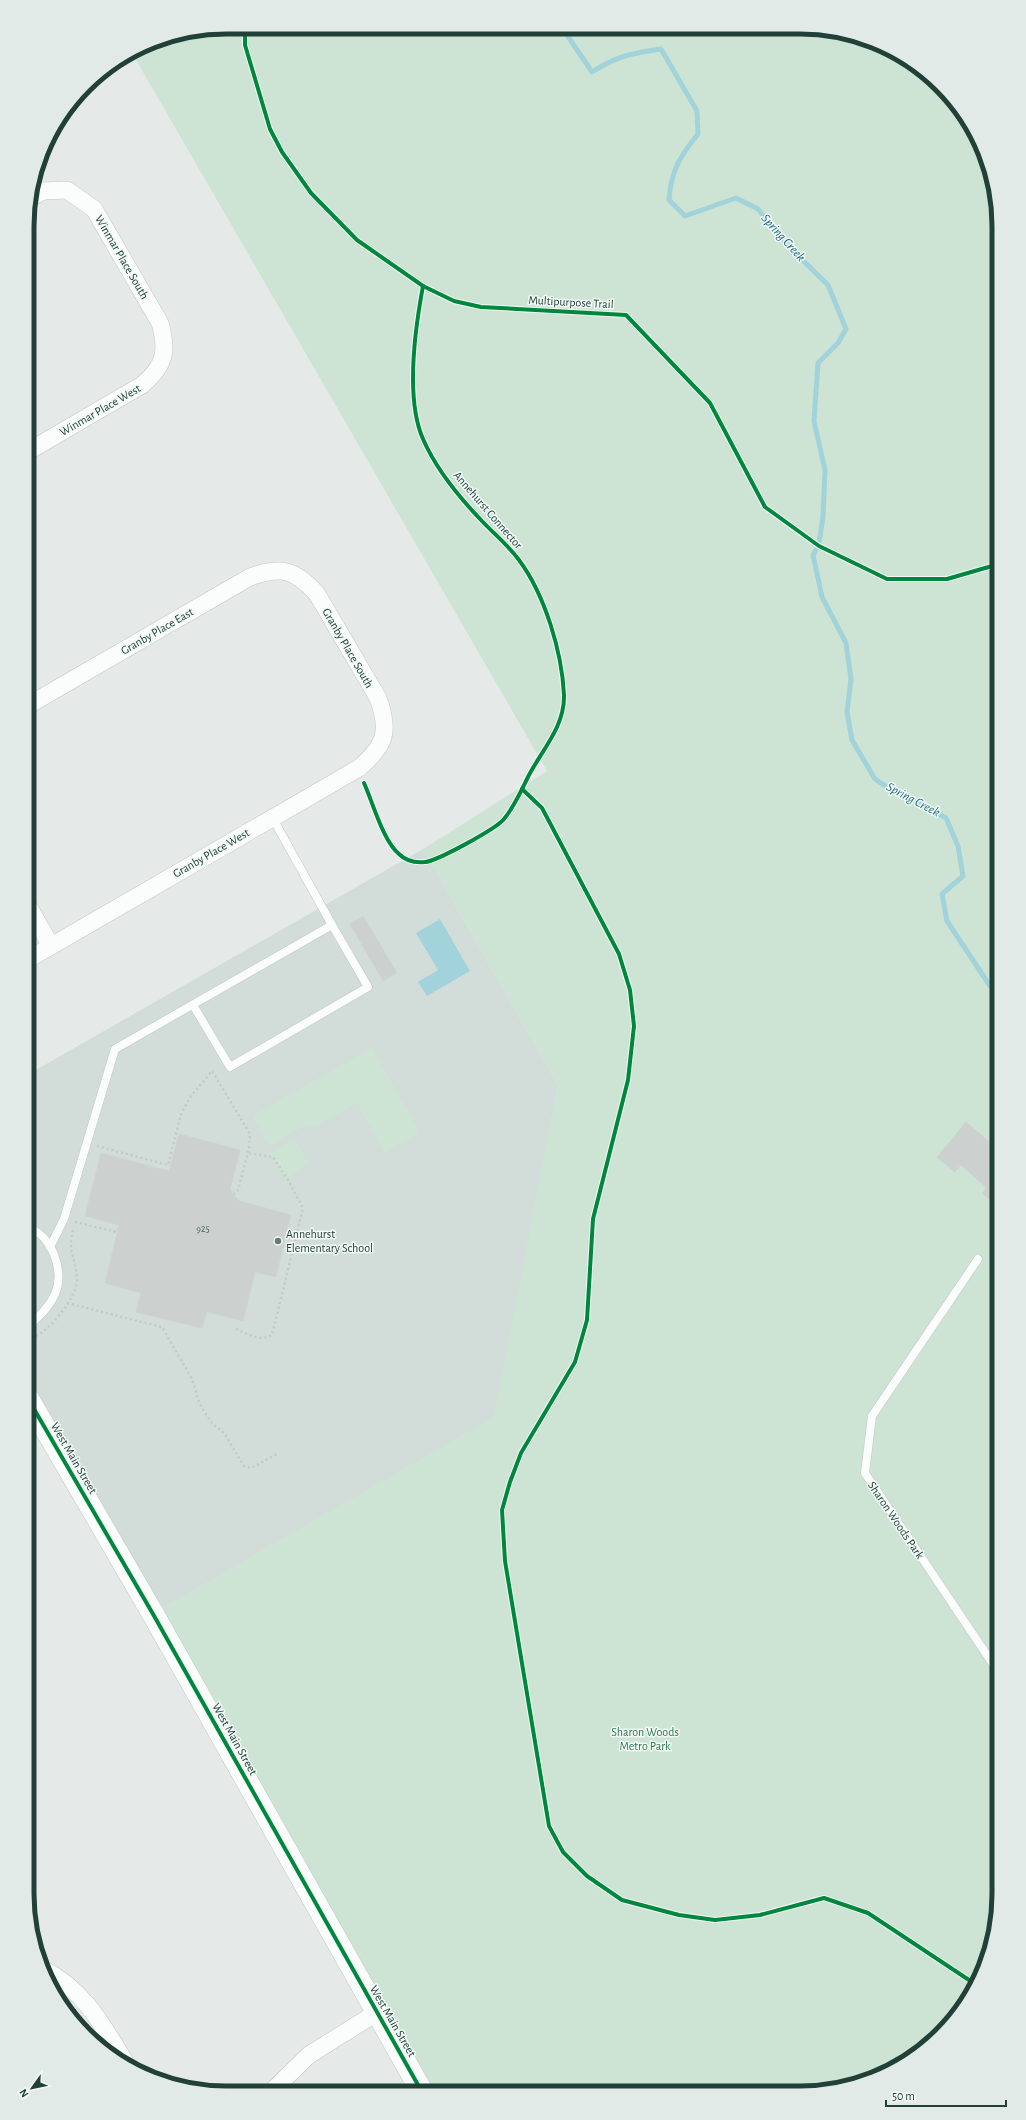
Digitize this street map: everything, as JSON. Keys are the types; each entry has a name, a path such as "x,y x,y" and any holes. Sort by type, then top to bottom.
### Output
{"main road":[{"name":"West Main Street","path":"34,1409 153,1614 376,2013 419,2086"}],"street":[{"name":"Winmar Place South","path":"37,194 67,190 94,209 160,323 165,340 163,358"},
{"name":"Winmar Place West","path":"34,448 142,385 156,374 163,358"},
{"name":"Granby Place East","path":"34,702 250,577 270,570 290,571"},
{"name":"Granby Place South","path":"290,571 305,581 317,594 378,698 385,717 384,736"},
{"name":"Granby Place West","path":"34,956 359,768 375,755 384,736"},
{"path":"34,916 51,946"},
{"path":"52,1974 58,1977 85,2000 120,2055"},
{"path":"278,2086 309,2055 376,2013"}],"lane":[{"path":"193,1005 230,1067 368,987 272,817"},
{"path":"50,1247 63,1221 115,1050 332,925"},
{"path":"34,1230 50,1247 59,1270 55,1294 44,1312 34,1321"},
{"name":"Sharon Woods Park","path":"978,1259 872,1416 865,1473 992,1663"}],"path":[{"path":"95,1154 97,1146 168,1165 181,1114 192,1096 212,1071 250,1134 248,1153 238,1190 234,1194"},
{"path":"236,1329 257,1338 265,1338 272,1335 303,1208 288,1180 273,1157 248,1153"},
{"path":"34,1338 42,1334 58,1317 68,1303 77,1281 75,1262 70,1247 77,1215"},
{"path":"75,1222 117,1232"},
{"path":"68,1303 162,1327 192,1379 199,1402 205,1413 213,1424 224,1433 244,1466 251,1468 277,1454"}],"shaded area":[{"name":"Annehurst Elementary School","path":"423,849 558,1085 495,1417 153,1614 34,1409 34,1071"}],"green space":[{"name":"Sharon Woods Metro Park","path":"213,34 813,34 862,44 907,66 936,90 960,119 982,164 992,213 992,1907 988,1932 982,1956 977,1968 960,2001 944,2021 936,2030 907,2054 862,2076 838,2082 813,2086 419,2086 153,1614 494,1417 558,1085 423,849 547,771 135,57 164,44"},
{"path":"372,1048 420,1133 385,1152 357,1103 315,1127 306,1125 269,1146 252,1116"},
{"path":"294,1139 309,1164 286,1179 270,1154"}],"water":[{"path":"440,919 470,971 427,996 418,982 438,970 416,933"}],"building":[{"path":"363,916 397,973 383,981 350,924"},
{"path":"966,1122 992,1144 992,1201 982,1193 987,1188 961,1165 955,1172 937,1157"},
{"path":"179,1134 240,1150 230,1189 239,1201 291,1215 276,1277 255,1272 243,1321 207,1312 202,1328 136,1312 141,1293 105,1283 119,1225 85,1216 101,1153 169,1171"}],"waterway":[{"name":"Spring Creek","path":"566,34 592,72 609,62 625,56 661,49 697,111 698,134 681,157 674,172 669,200 685,216 736,198 758,209 787,245 828,285 846,329 838,343 818,363 814,421 825,470 823,517 819,543"},
{"name":"Spring Creek","path":"817,548 813,555 822,597 846,643 851,679 847,712 852,740 875,779 896,793 922,804 946,818 958,846 963,876 942,894 947,921 990,986 992,985"}],"cycle path":[{"name":"Multipurpose Trail","path":"245,34 245,45 270,129 282,152 311,193 357,240 423,286 454,301 481,307 626,315 710,403 765,507 819,546 887,579 947,579 992,566"},
{"name":"Annehurst Connector","path":"364,783 383,831 393,848 402,856 414,862 425,862 432,860 479,837 504,819 551,738 561,718 563,707 563,678 560,661 550,624 537,590 515,555 472,511 448,482 434,461 423,439 414,404 413,384 413,363 417,322 423,286"},
{"path":"522,789 542,808 619,954 630,990 634,1026 628,1080 593,1219 587,1320 575,1362 521,1453 510,1482 502,1510 505,1561 549,1826 563,1852 587,1876 622,1900 679,1915 715,1920 760,1915 824,1898 868,1913 971,1981"},
{"path":"34,1409 153,1614 419,2086"}],"place":[{"name":"Annehurst Elementary School","path":"278,1241"}]}
